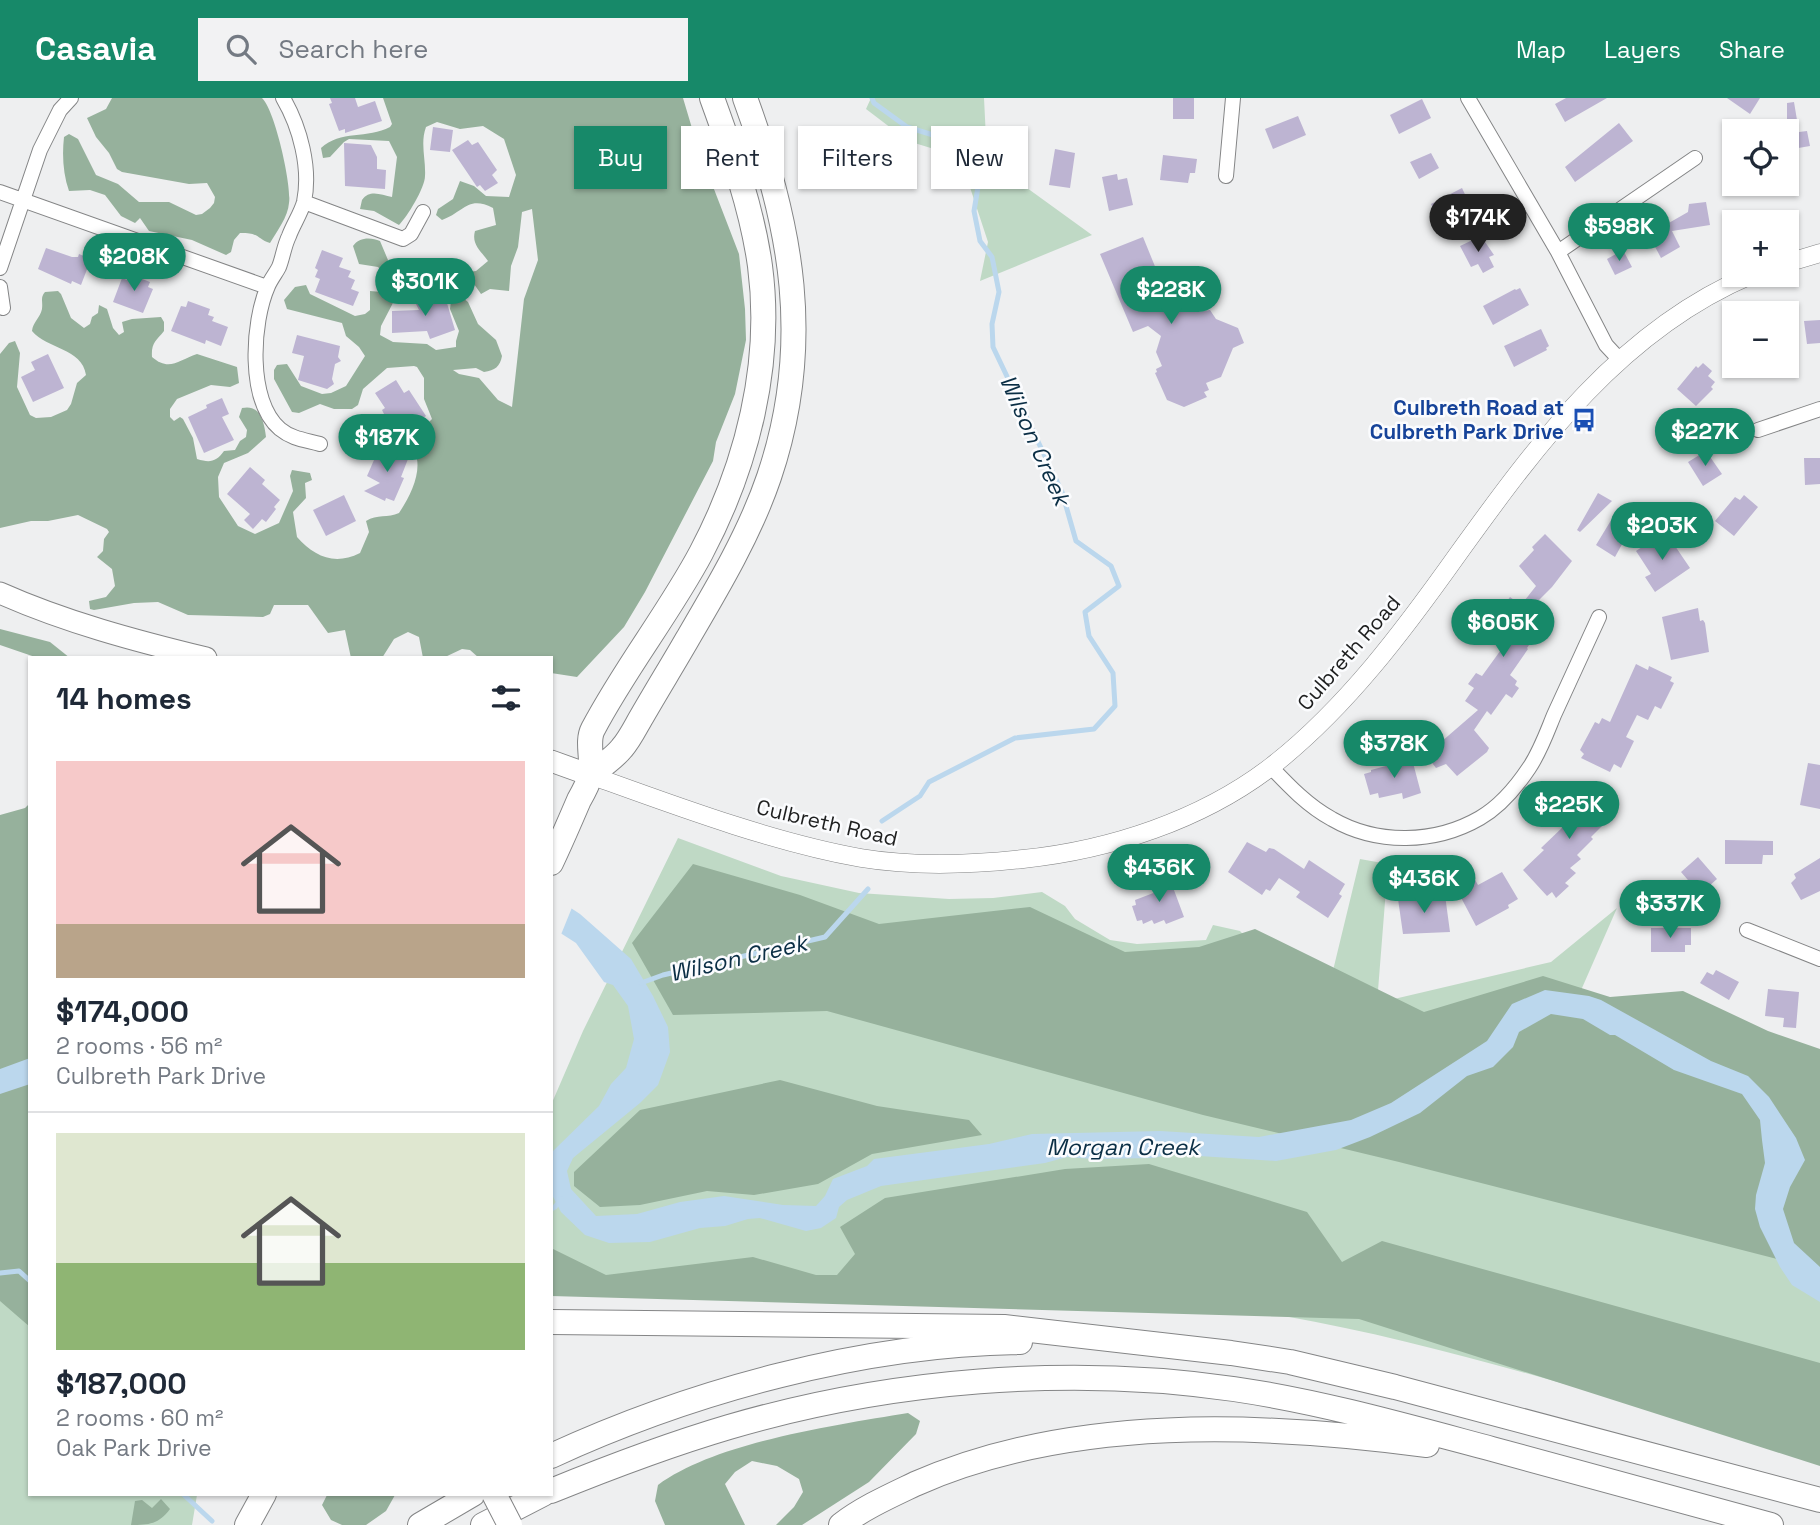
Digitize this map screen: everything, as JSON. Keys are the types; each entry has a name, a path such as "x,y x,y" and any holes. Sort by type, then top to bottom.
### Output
{"highway":[{"path":"553,858 590,775 591,732 718,520 740,463 753,413 761,366 763,330 760,267 743,188 712,98"},
{"path":"590,775 623,747 711,600 769,477 781,432 790,380 794,332 792,283 777,195 745,98"},
{"path":"553,1322 1004,1327 1231,1353 1290,1362 1342,1374 1820,1500"},
{"path":"553,1455 636,1420 716,1392 835,1364 924,1350 1005,1342 1136,1343"},
{"path":"553,1490 626,1460 730,1426 824,1404 944,1384 1044,1378 1116,1379 1231,1389 1305,1401 1771,1525"},
{"path":"841,1525 890,1495 985,1457 1083,1438 1197,1430 1348,1435 1518,1457"},
{"path":"247,1525 263,1496"},
{"path":"420,1525 470,1496"},
{"path":"495,1496 510,1525"},
{"path":"483,1525 539,1496"}],"main road":[{"path":"0,593 34,608 198,656"},
{"path":"553,762 590,775"}],"street":[{"path":"0,268 40,150 60,110 71,98"},
{"path":"283,98 295,119 305,160 304,202 287,240 279,267 267,287 258,321 255,360 258,383 266,408 278,427 290,436 320,444"},
{"path":"1226,176 1233,98"},
{"path":"1468,98 1558,252 1606,345 1619,359"},
{"path":"1558,252 1695,158"},
{"path":"0,192 267,287"},
{"path":"304,202 402,239 411,234 423,212"},
{"path":"1799,259 1820,253"},
{"path":"0,287 3,308"},
{"name":"Culbreth Road","path":"590,775 737,825 848,855 912,864 969,864 1057,856 1126,840 1180,819 1213,803 1270,767 1317,726 1369,671 1547,437 1619,359 1682,311 1724,287"},
{"path":"1758,430 1820,409"},
{"path":"1270,767 1300,796 1330,818 1355,831 1381,838 1411,838 1448,831 1481,817 1507,796 1530,767 1599,617"},
{"path":"1747,930 1820,959"}],"green space":[{"path":"112,98 262,98 277,132 289,194 287,213 270,243 254,235 240,233 234,240 231,252 226,255 192,240 149,231 140,218 135,223 121,216 105,195 90,190 69,191 63,151 64,137 69,134 78,139 96,175 118,184 139,202 169,202 196,215 202,214 214,203 215,197 207,183 189,184 117,169 87,118 106,109"},
{"path":"383,98 683,98 691,126 681,126 681,189 714,189 739,254 746,340 735,394 716,442 713,461 624,627 577,677 553,673 553,656 477,656 470,650 462,649 447,656 423,656 419,637 408,632 394,639 383,656 351,656 345,630 328,633 308,605 274,605 270,614 263,617 188,615 158,602 90,609 89,601 106,597 115,586 112,569 97,557 103,551 104,539 109,532 107,529 78,515 0,528 0,354 9,343 15,341 20,353 17,387 30,415 36,418 51,417 67,410 77,383 86,375 78,359 46,342 32,331 42,309 45,292 58,291 71,318 84,328 98,313 99,305 107,309 113,328 119,335 124,332 122,322 161,317 164,331 153,345 152,357 164,364 197,354 237,367 239,383 230,387 211,385 177,399 170,409 170,417 174,421 180,417 183,419 193,438 197,459 209,461 224,451 235,450 246,437 247,430 239,417 242,408 248,407 257,411 266,437 248,453 224,463 218,477 219,497 238,526 255,534 279,523 293,491 290,476 292,470 310,473 312,480 305,483 306,498 293,512 297,537 318,554 333,559 360,553 369,532 366,521 399,513 410,494 417,473 417,459 398,448 385,443 371,444 364,448 355,445 347,437 346,422 364,420 372,432 399,441 422,429 432,419 424,399 424,378 414,366 387,368 363,389 358,405 352,409 334,409 320,404 299,413 292,412 274,379 277,365 287,364 301,386 322,394 346,386 365,356 346,336 342,323 287,309 284,300 295,287 306,285 310,294 355,316 365,314 370,310 370,291 382,292 384,273 378,267 359,264 353,246 365,239 380,241 388,260 386,273 395,299 381,326 380,335 393,342 427,344 436,350 456,347 459,331 450,309 454,291 468,302 478,324 496,340 502,356 500,363 488,371 476,368 453,370 479,378 498,400 512,407 524,299 538,260 532,209 522,212 509,291 490,289 481,294 474,284 461,281 457,276 458,273 476,271 488,261 478,248 474,236 475,231 496,225 493,208 478,203 466,206 442,220 436,215 438,209 453,199 460,181 474,186 486,196 509,197 516,175 504,139 483,126 460,129 437,122 426,127 423,139 424,181 415,202 399,225 374,211 360,209 362,200 369,195 392,197 397,157 389,141 349,139 330,157 323,158 321,148 337,139 390,127 392,124"},
{"path":"871,98 984,98 985,126 931,126 931,148 917,144 917,126 888,126 866,109"},
{"path":"971,189 1028,189 1092,235 980,281 988,242"},
{"path":"0,629 50,642 68,656 32,656 0,645"},
{"path":"28,805 28,1325 0,1301 0,815"},
{"path":"678,838 781,876 859,893 949,899 993,898 1042,892 1065,906 1075,919 1110,940 1137,944 1206,940 1213,925 1240,931 1321,1020 1360,859 1388,864 1377,1003 1551,962 1617,908 1575,1004 1820,1089 1820,1452 1419,1345 1284,1316 553,1289 553,1100 583,1031"},
{"path":"693,864 800,895 879,924 1030,907 1125,952 1199,947 1255,929 1424,1012 1543,976 1610,997 1683,991 1768,1031 1820,1049 1820,1270 1399,1162 1203,1115 827,1011 673,1015 632,943"},
{"path":"0,1051 28,1252 28,1496 197,1496 192,1525 0,1525"},
{"path":"780,1080 877,1106 969,1120 982,1135 872,1154 818,1184 754,1195 707,1191 640,1205 600,1207 574,1186 574,1172 640,1110"},
{"path":"1149,1164 1307,1212 1342,1262 1382,1241 1820,1363 1820,1466 1359,1319 553,1296 553,1249 606,1275 753,1257 816,1275 837,1275 855,1254 840,1227 885,1198 1065,1169"},
{"path":"908,1413 920,1421 916,1434 869,1482 802,1525 776,1525 794,1507 803,1492 799,1479 777,1466 752,1461 735,1472 725,1484 745,1525 665,1525 655,1501 658,1485 711,1457 778,1437"},
{"path":"326,1496 394,1496 386,1511 366,1525 342,1525 331,1520 322,1505"},
{"path":"161,1499 170,1509 162,1518 148,1524 131,1525 135,1501 142,1500 152,1508"}],"water":[{"name":"Morgan Creek","path":"553,896 580,914 631,959 668,1027 670,1052 658,1085 573,1158 567,1171 571,1189 596,1216 637,1214 680,1202 724,1196 783,1205 816,1206 825,1196 833,1179 867,1166 874,1159 989,1144 1032,1134 1160,1131 1259,1137 1351,1120 1391,1103 1487,1041 1512,1004 1545,990 1601,1000 1711,1061 1748,1076 1769,1097 1796,1138 1805,1160 1790,1187 1783,1209 1794,1243 1820,1267 1820,1302 1792,1285 1760,1227 1755,1209 1756,1195 1765,1163 1760,1120 1742,1094 1674,1070 1583,1019 1551,1014 1519,1032 1513,1047 1493,1067 1467,1076 1420,1113 1336,1150 1276,1161 1169,1154 1154,1158 1067,1157 1045,1163 881,1186 847,1200 839,1207 836,1218 821,1228 806,1231 760,1218 725,1226 700,1228 650,1242 609,1243 585,1235 561,1212 553,1197 553,1151 599,1106 611,1084 626,1068 634,1039 628,1006 613,985 604,982 576,943 553,928"},
{"path":"28,1059 28,1085 0,1094 0,1069"}],"pier":[{"path":"553,892 573,905 560,937 553,932"}],"building":[{"path":"330,98 355,98 358,107 375,101 382,121 345,133 345,129 339,131 329,104 332,103"},
{"path":"1173,98 1194,98 1194,119 1173,119"},
{"path":"1566,98 1607,98 1565,122 1555,104"},
{"path":"1727,98 1760,98 1750,114"},
{"path":"1422,99 1431,118 1399,134 1390,115"},
{"path":"1794,102 1797,119 1787,119 1787,103"},
{"path":"1298,116 1306,135 1273,149 1265,129"},
{"path":"1619,123 1633,141 1575,182 1565,167"},
{"path":"433,127 453,130 450,152 430,150"},
{"path":"1807,131 1810,146 1799,148 1799,132"},
{"path":"468,140 472,145 478,142 497,170 492,175 498,183 485,191 480,185 477,187 452,150"},
{"path":"344,143 371,145 377,157 377,169 386,170 385,189 345,186"},
{"path":"1055,149 1075,153 1070,188 1049,185"},
{"path":"1431,153 1439,168 1419,179 1410,162"},
{"path":"1163,155 1197,159 1195,173 1190,173 1188,183 1160,180"},
{"path":"1117,174 1118,180 1127,178 1133,205 1109,211 1102,177"},
{"path":"1462,188 1471,207 1440,222 1431,204"},
{"path":"1706,202 1710,225 1672,231 1680,247 1661,258 1644,226 1663,216 1667,224 1688,212 1689,204"},
{"path":"1481,236 1494,255 1489,257 1494,267 1483,273 1478,264 1471,267 1460,246"},
{"path":"1143,237 1174,313 1187,307 1198,312 1210,310 1216,319 1238,328 1244,343 1233,348 1221,377 1206,383 1209,390 1204,392 1207,397 1184,407 1167,400 1155,373 1156,369 1162,366 1156,352 1161,336 1148,326 1133,332 1100,254"},
{"path":"46,248 72,257 78,257 79,254 91,259 81,285 72,281 71,284 38,269"},
{"path":"322,250 343,258 339,267 351,271 348,277 355,280 351,289 359,292 353,306 315,292 320,279 315,277 318,270 315,268"},
{"path":"1623,250 1632,267 1615,275 1607,259"},
{"path":"129,274 150,282 148,287 153,289 143,313 113,302 122,278 127,280"},
{"path":"1520,288 1529,305 1493,325 1483,306"},
{"path":"444,293 455,330 430,339 427,331 392,333 392,311 419,310 416,304"},
{"path":"188,301 210,309 208,315 214,317 212,321 228,327 221,346 206,340 205,344 171,331 181,306 186,307"},
{"path":"1820,320 1820,343 1807,344 1804,321"},
{"path":"1541,329 1549,346 1547,350 1514,367 1504,346"},
{"path":"297,335 340,346 338,357 341,361 335,364 332,379 334,384 327,389 298,380 304,356 292,353"},
{"path":"48,354 64,388 33,402 21,377 35,370 31,362"},
{"path":"1703,363 1712,371 1708,376 1715,382 1711,387 1713,389 1696,406 1677,389 1696,366 1698,368"},
{"path":"396,380 404,393 409,390 426,416 397,435 375,393"},
{"path":"222,398 229,414 222,417 234,440 204,453 188,417"},
{"path":"381,446 408,459 401,477 404,478 394,501 386,498 385,501 364,491 380,483 367,476 374,460 372,452"},
{"path":"1706,451 1722,474 1703,486 1688,462"},
{"path":"1804,458 1820,458 1820,484 1805,485"},
{"path":"250,467 265,480 262,484 280,500 266,522 262,519 253,529 244,520 250,514 227,494"},
{"path":"1598,493 1612,501 1580,532 1577,530"},
{"path":"344,495 356,521 326,536 313,510"},
{"path":"1744,495 1758,507 1734,536 1715,521 1735,497 1740,500"},
{"path":"1613,517 1631,528 1615,557 1596,545"},
{"path":"1663,533 1690,568 1655,592 1645,577 1651,574 1636,551"},
{"path":"1545,534 1572,561 1530,609 1542,619 1528,639 1531,642 1528,649 1510,675 1517,681 1515,685 1519,688 1512,698 1506,694 1491,715 1487,711 1474,730 1489,748 1487,752 1457,776 1446,764 1436,768 1426,755 1478,710 1465,701 1474,688 1468,684 1476,673 1482,676 1503,647 1499,643 1501,640 1492,633 1504,616 1499,612 1510,597 1521,605 1536,586 1519,566"},
{"path":"1698,608 1700,621 1705,623 1709,652 1671,660 1662,617"},
{"path":"1636,664 1648,670 1649,666 1672,677 1670,681 1674,683 1661,709 1655,706 1648,720 1637,715 1626,737 1634,741 1621,768 1614,764 1610,772 1581,758 1584,754 1580,750 1595,722 1599,724 1602,718 1610,722"},
{"path":"1412,759 1421,793 1403,799 1402,793 1379,798 1378,793 1370,795 1364,774"},
{"path":"1808,763 1820,765 1820,809 1800,805"},
{"path":"1591,784 1615,807 1605,817 1608,820 1591,837 1593,839 1577,855 1581,859 1570,868 1576,873 1565,883 1569,886 1556,898 1552,892 1547,896 1523,870 1544,850 1541,848 1568,820 1556,809 1567,798 1572,804"},
{"path":"1725,840 1773,841 1773,855 1763,855 1762,864 1725,864"},
{"path":"1247,842 1266,852 1269,848 1274,849 1304,869 1309,860 1345,884 1339,894 1342,896 1328,918 1296,897 1300,892 1279,878 1270,891 1266,889 1262,895 1228,872"},
{"path":"1698,857 1717,879 1700,894 1681,872"},
{"path":"1820,858 1820,891 1801,900 1791,883 1796,878 1794,874"},
{"path":"1502,872 1518,899 1508,905 1509,908 1476,926 1457,890 1474,878 1478,885"},
{"path":"1168,874 1184,917 1166,924 1164,920 1154,924 1152,920 1143,924 1142,920 1137,921 1132,906 1136,905 1135,900 1156,892 1152,880"},
{"path":"1445,895 1450,932 1403,934 1398,899 1416,897 1417,900"},
{"path":"1651,928 1691,928 1691,945 1685,945 1685,952 1651,952"},
{"path":"1716,970 1739,982 1729,1000 1700,983 1707,972 1713,975"},
{"path":"1768,989 1799,992 1796,1028 1783,1027 1784,1018 1765,1016"}],"waterway":[{"name":"Wilson Creek","path":"872,98 874,103 907,127 943,138 973,158 980,175 974,211 980,241 992,257 999,292 992,324 993,347 1062,492 1076,541 1111,566 1119,586 1085,612 1089,636 1113,673 1115,706 1094,729 1015,738 929,782 920,796 882,821"},
{"name":"Wilson Creek","path":"641,983 663,975 825,937 868,889"},
{"path":"553,1208 561,1199"},
{"path":"0,1273 19,1271 28,1279"},
{"path":"185,1496 212,1521"}],"place":[{"name":"Culbreth Road at Culbreth Park Drive","path":"1584,420"}]}
